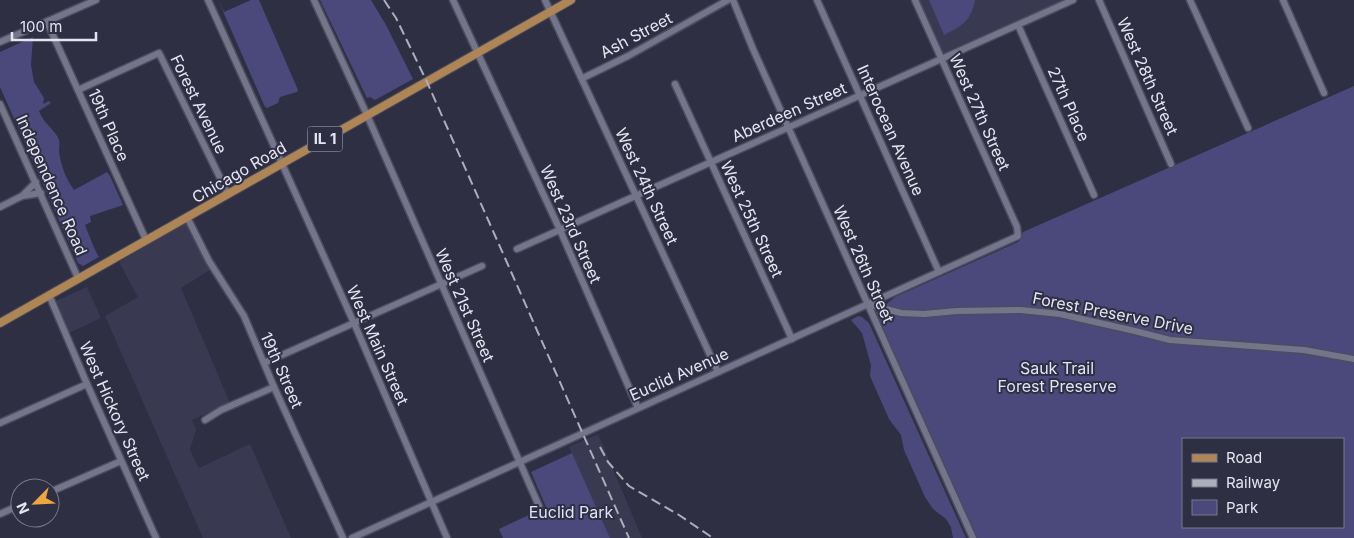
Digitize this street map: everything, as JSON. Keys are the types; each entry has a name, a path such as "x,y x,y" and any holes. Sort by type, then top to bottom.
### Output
{"main road":[{"name":"Chicago Road","path":"0,323 571,0"}],"street":[{"path":"0,42 96,0"},
{"name":"West Main Street","path":"208,0 354,323 448,538"},
{"name":"West 21st Street","path":"314,0 367,115 539,506"},
{"name":"West 23rd Street","path":"453,0 560,230 638,408"},
{"name":"West 24th Street","path":"545,0 583,78 718,372"},
{"name":"Ash Street","path":"583,78 628,56 728,0"},
{"name":"West 26th Street","path":"733,0 788,128 973,538"},
{"name":"Interocean Avenue","path":"817,0 939,272"},
{"name":"West 27th Street","path":"915,0 1017,227 1018,236"},
{"name":"Aberdeen Street","path":"517,249 1073,0"},
{"name":"West 28th Street","path":"1099,0 1171,164"},
{"path":"1190,0 1248,128"},
{"path":"1283,0 1324,92"},
{"name":"19th Place","path":"47,22 146,240"},
{"name":"27th Place","path":"1018,24 1094,195"},
{"name":"Forest Avenue","path":"78,90 159,53 228,194"},
{"name":"West 25th Street","path":"675,84 792,338"},
{"name":"Independence Road","path":"0,104 78,278"},
{"path":"22,196 36,182"},
{"path":"0,207 22,196 41,193"},
{"name":"19th Street","path":"187,217 208,261 244,316 274,387 343,538"},
{"name":"Euclid Avenue","path":"352,538 1018,236"},
{"path":"264,363 482,266"},
{"name":"West Hickory Street","path":"50,295 154,537"},
{"name":"Forest Preserve Drive","path":"867,304 909,313 1021,310 1060,314 1135,330 1170,340 1304,350 1354,358"},
{"path":"0,423 87,384"},
{"path":"205,420 214,413 274,387"},
{"path":"60,488 121,461"}],"shaded area":[{"path":"918,0 1065,0 943,55"},
{"path":"185,223 210,270 181,288 230,403 192,420 196,429 190,450 199,468 250,444 291,538 203,538 105,316 138,297 119,262"},
{"path":"87,287 101,318 69,333 56,301"},
{"path":"598,434 642,538 610,538 569,447"}],"green space":[{"path":"218,0 224,12 251,0 259,0 298,90 297,92 280,97 278,103 267,108 265,107"},
{"path":"320,0 371,0 386,25 413,79 375,100 370,97 367,98"},
{"path":"929,0 975,0 971,13 965,22 944,35"},
{"path":"33,37 31,65 34,82 44,98 43,104 49,101 51,103 39,111 58,137 59,152 64,172 74,190 107,172 123,205 90,216 91,222 85,225 99,257 83,266 78,263 0,87 0,52"},
{"name":"Sauk Trail Forest Preserve","path":"1354,86 1354,538 976,538 876,314 895,297 1021,239 1023,232"},
{"path":"858,316 869,323 966,538 953,538 951,527 946,519 933,509 925,497 904,450 901,435 889,419 870,376 871,365 862,333 851,320"},
{"name":"Euclid Park","path":"572,453 610,538 503,538 499,529 546,507 531,472"}],"railway":[{"path":"384,0 396,18 427,82 629,538"},
{"path":"600,447 608,462 629,486 679,515 713,538"}]}
